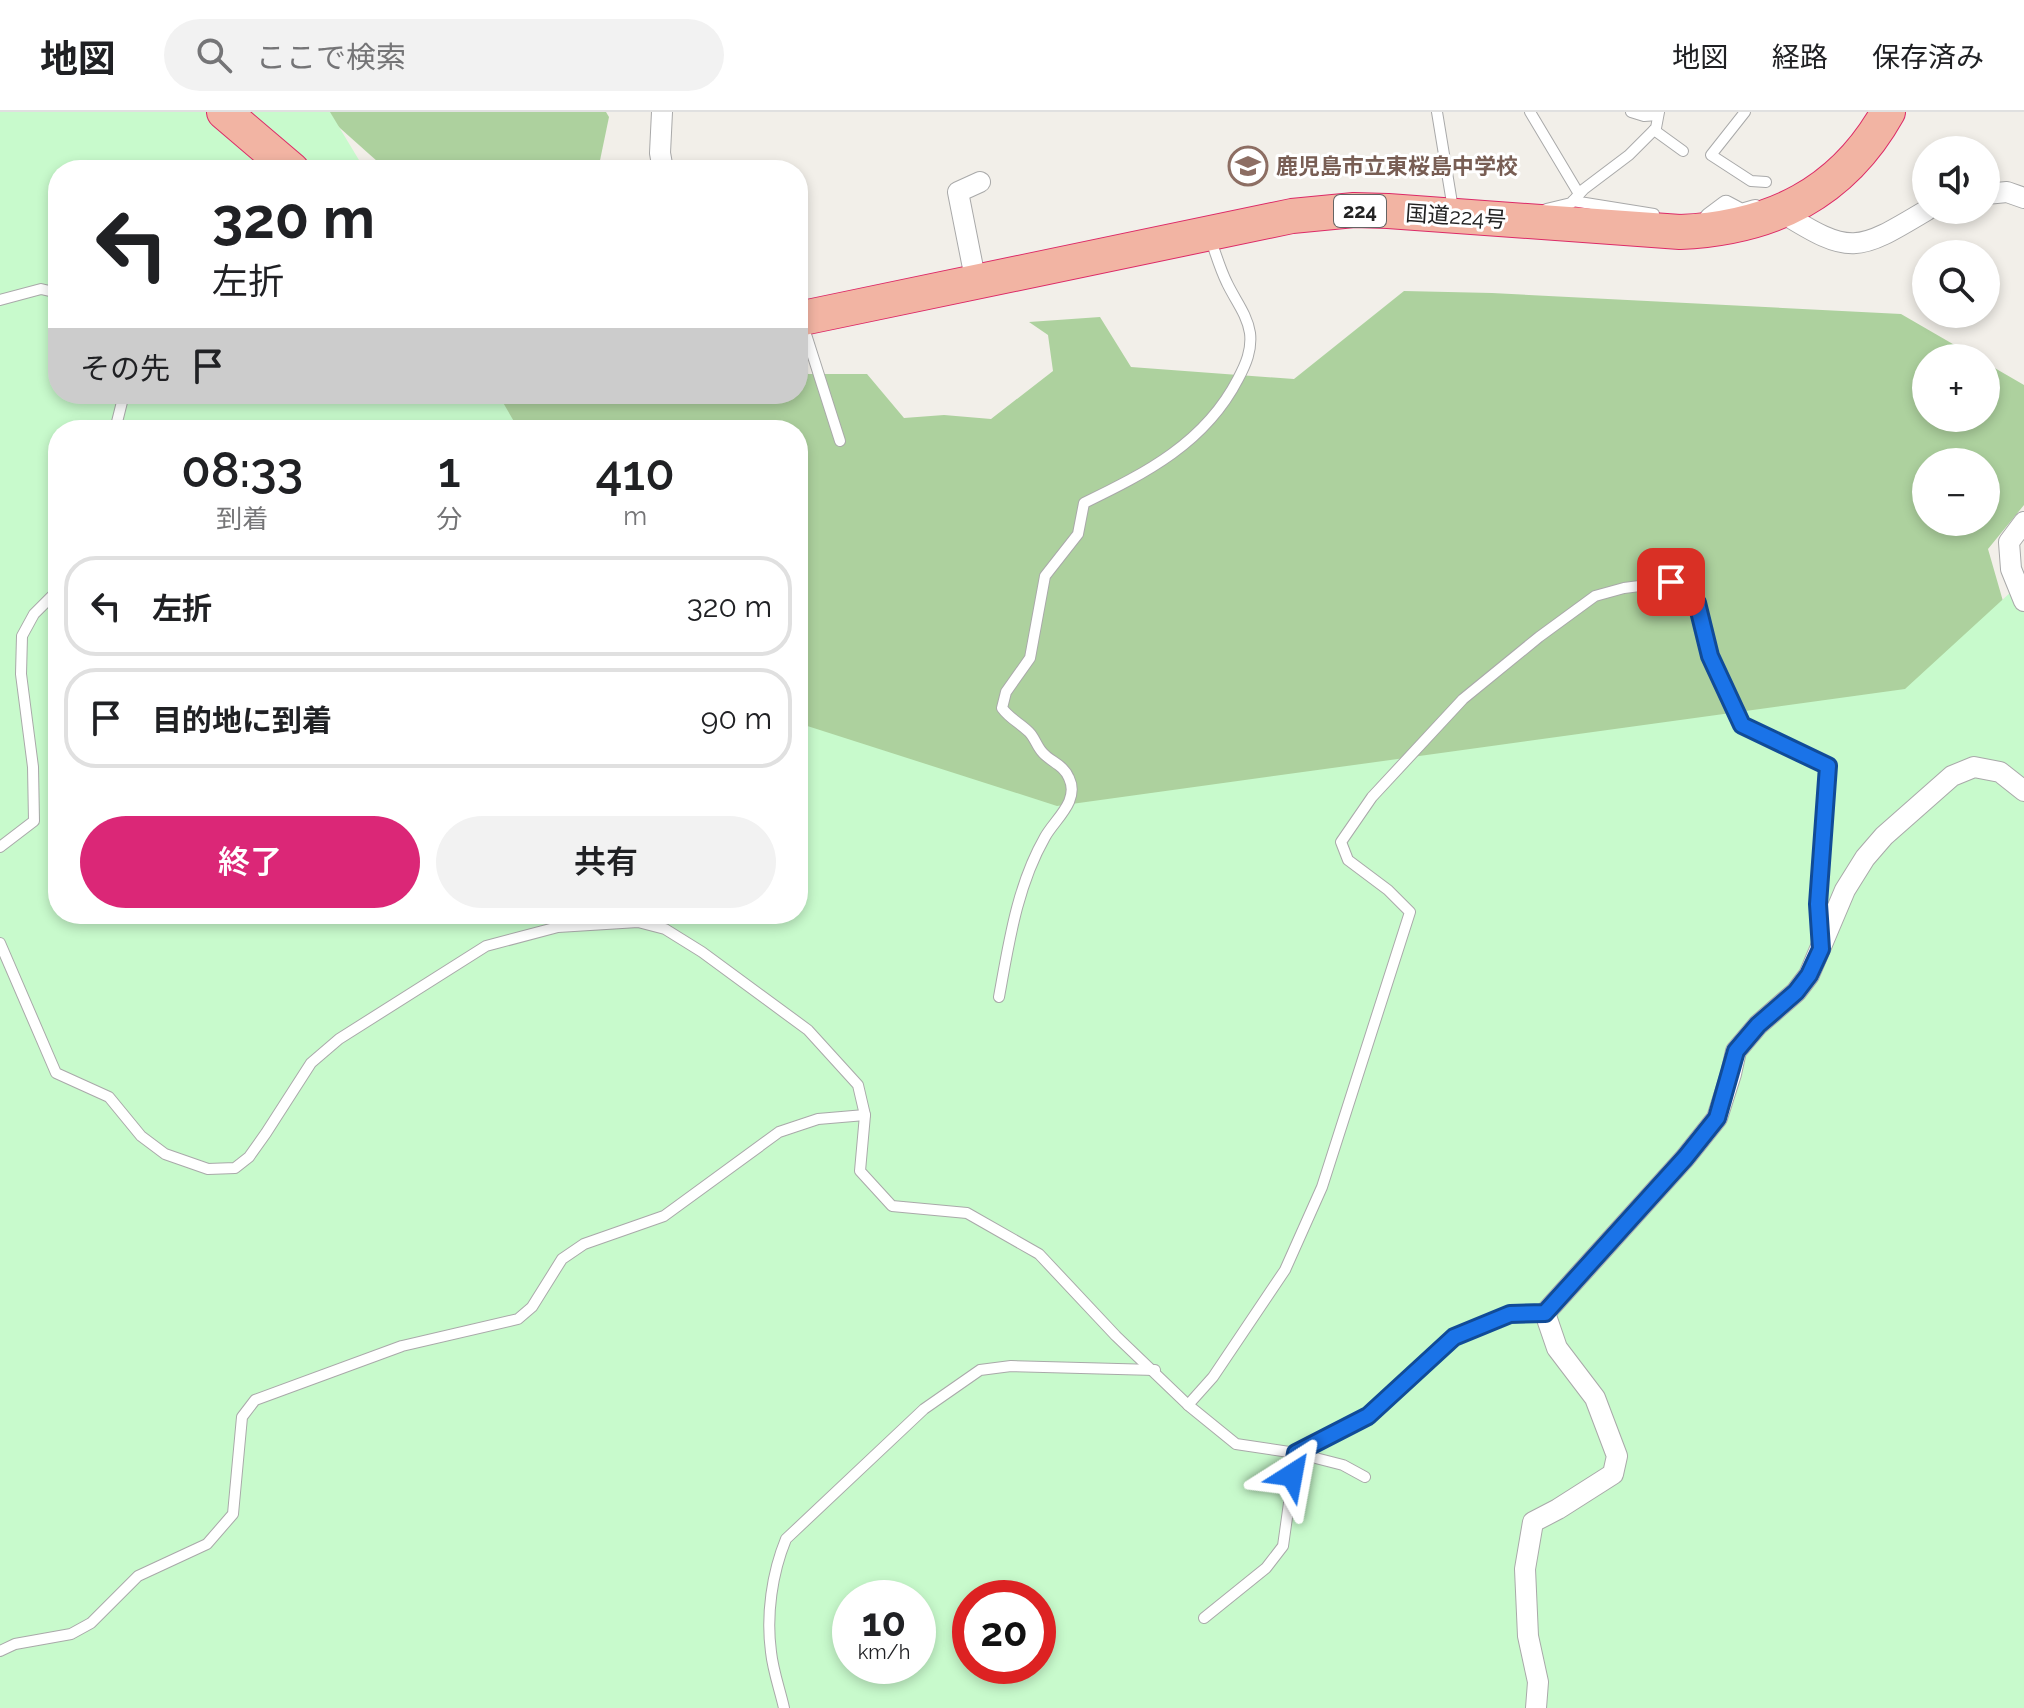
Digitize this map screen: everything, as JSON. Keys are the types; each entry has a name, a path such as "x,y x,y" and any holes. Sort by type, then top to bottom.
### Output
{"highway":[{"path":"224,112 280,160"},
{"name":"国道224号","path":"808,317 1292,216 1354,210 1514,220 1706,214 1714,230 1742,225 1783,198 1827,185 1853,160 1878,130 1888,112"}],"street":[{"path":"661,160 662,112"},
{"path":"976,283 958,192 980,182"},
{"path":"2000,193 2024,198"},
{"path":"1706,214 1741,214 1758,209 1781,195 1821,237 1846,245 1883,237 1912,219"},
{"path":"2024,522 2009,542 2011,569 2024,601"},
{"path":"1536,1708 1538,1682 1528,1636 1525,1569 1533,1522 1613,1474 1617,1456 1595,1398 1557,1348 1545,1313 1685,1158 1717,1118 1736,1051 1758,1025 1796,992 1809,975 1845,890 1865,858 1884,836 1952,776 1974,767 2000,772 2024,791"}],"lane":[{"path":"1437,112 1454,215"},
{"path":"1530,112 1576,198"},
{"path":"1514,220 1576,198 1629,155 1654,130 1658,113 1644,116 1631,112"},
{"path":"1745,112 1711,155 1783,198"},
{"path":"1654,130 1683,151"},
{"path":"1576,198 1671,217 1706,214"},
{"path":"999,997 1011,927 1022,887 1046,835 1068,805 1072,794 1069,776 1060,765 1042,753 1028,731 1011,720 1002,708 1006,692 1030,658 1045,576 1078,534 1084,503 1142,475 1181,450 1212,419 1232,390 1249,356 1250,332 1243,311 1226,283 1209,235"},
{"path":"0,300 41,289 48,291"},
{"path":"808,343 840,441"},
{"path":"1188,1405 1213,1377 1285,1270 1322,1187 1410,912 1388,890 1348,860 1341,842 1372,797 1463,699 1595,596 1624,588 1671,582 1697,603 1710,656 1742,725 1828,766 1818,904 1821,949"},
{"path":"0,847 34,821 33,767 21,674 22,636 34,614 48,600"},
{"path":"0,943 56,1073 109,1097 141,1136 165,1154 208,1169 235,1168 249,1157 311,1063 339,1039 486,946 558,927 606,924"},
{"path":"646,924 665,929 702,952 808,1030 858,1085 865,1115 860,1171 892,1206 967,1213 1039,1254 1116,1336 1155,1370 1188,1405 1236,1444 1296,1453 1343,1465 1365,1477"},
{"path":"0,1651 15,1644 71,1634 91,1623 138,1576 207,1544 233,1514 242,1417 255,1400 402,1346 518,1319 532,1307 562,1259 584,1244 664,1216 779,1132 818,1119 865,1115"},
{"path":"1296,1453 1368,1416 1454,1337 1510,1314 1545,1313"},
{"path":"784,1708 771,1651 771,1624 776,1562 786,1539 924,1409 980,1370 1011,1366 1155,1370"},
{"path":"1204,1618 1266,1568 1283,1546 1296,1453"}],"green space":[{"path":"0,112 48,160 48,404 808,404 808,374 867,374 904,418 944,415 991,419 1053,371 1048,335 1029,322 1100,317 1131,367 1294,379 1404,291 1901,314 1912,320 1912,328 1925,328 1953,344 1912,344 1912,432 2000,432 2000,371 2024,385 2024,505 2000,534 2000,448 1912,448 1912,536 1999,536 1988,549 2011,629 2024,654 2024,1708 1451,1673 1056,1683 1056,1580 952,1580 952,1684 995,1684 0,1708"},
{"path":"0,112 330,112 359,160 48,160 48,404 504,404 513,420 48,420 48,924 808,924 808,726 1057,806 1905,689 2024,580 2024,1708 0,1708"},
{"path":"322,112 606,112 609,117 600,160 376,160"}],"place":[{"name":"鹿児島市立東桜島中学校","path":"1248,166"}],"route":[{"path":"1292,1475 1296,1453 1368,1416 1454,1337 1510,1314 1545,1313 1685,1158 1717,1118 1736,1051 1758,1025 1796,992 1809,975 1821,949 1818,904 1828,766 1742,725 1710,656 1697,603 1671,582"}]}
